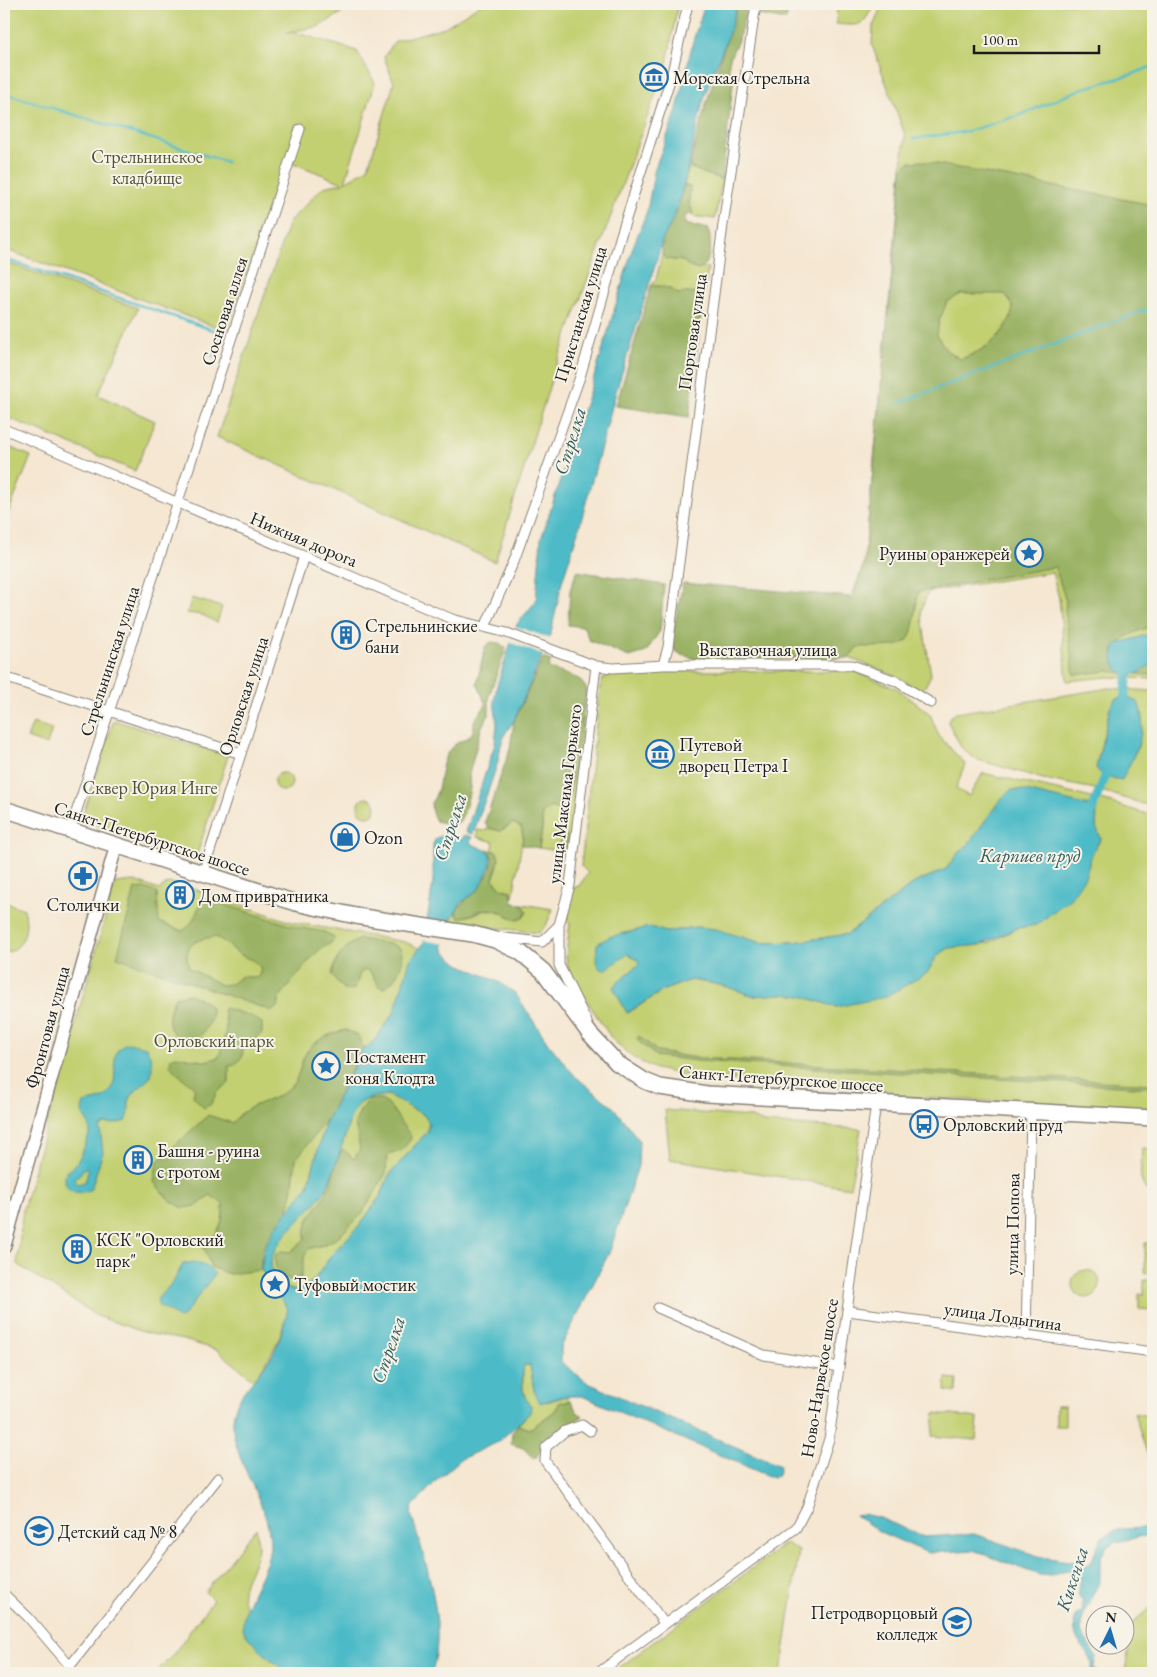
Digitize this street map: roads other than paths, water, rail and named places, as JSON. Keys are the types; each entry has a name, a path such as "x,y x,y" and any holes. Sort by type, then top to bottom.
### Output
{"main road":[{"name":"Санкт-Петербургское шоссе","path":"4,810 70,831 115,850 294,912 329,920 486,937 520,952 534,961 556,986 590,1034 618,1064 645,1081 673,1090 875,1108 1031,1117 1153,1127"},
{"name":"Санкт-Петербургское шоссе","path":"4,819 203,873 296,903 418,930"},
{"name":"Фронтовая улица","path":"4,1247 115,850"},
{"name":"Санкт-Петербургское шоссе","path":"457,935 495,950 529,969 597,1056 620,1076 653,1094 695,1103 875,1108"},
{"name":"Санкт-Петербургское шоссе","path":"1031,1117 1153,1118"}],"street":[{"name":"Пристанская улица","path":"485,627 514,561 580,377 621,235 671,77 688,4"},
{"name":"Портовая улица","path":"663,665 668,647 722,225 756,4"},
{"name":"Сосновая аллея","path":"177,502 300,129"},
{"name":"Нижняя дорога","path":"4,429 452,619 507,633 596,666"},
{"name":"Стрельнинская улица","path":"70,831 177,502"},
{"name":"Орловская улица","path":"203,873 304,556"},
{"name":"Выставочная улица","path":"596,666 613,668 663,665 852,664 896,681 931,703"},
{"name":"улица Максима Горького","path":"559,924 573,870 596,666"},
{"path":"4,677 241,754"},
{"path":"486,937 542,942 559,924"},
{"path":"559,924 559,965 584,1014 590,1034"},
{"name":"Ново-Нарвское шоссе","path":"598,1673 664,1623 779,1542 802,1519 827,1448 848,1311 860,1204 875,1108"},
{"name":"улица Попова","path":"1026,1336 1031,1117"},
{"path":"658,1308 764,1355 839,1367"},
{"name":"улица Лодыгина","path":"848,1311 1153,1352"},
{"path":"590,1431 582,1425 565,1431 546,1447 545,1461 664,1623"},
{"path":"4,1594 28,1617 70,1666 218,1478"}],"water":[{"path":"705,4 737,4 730,30 702,106 679,201 673,220 661,244 616,392 579,528 562,582 550,637 514,721 506,732 497,765 473,834 466,832 495,744 497,724 494,701 497,685 517,624 536,601 541,539 597,368 633,247 647,211 655,168 676,113 693,41"},
{"path":"1153,633 1153,663 1136,674 1123,674 1119,671 1113,656 1117,644"},
{"path":"1125,697 1138,702 1142,722 1139,742 1122,780 1104,775 1096,768 1110,708 1116,699"},
{"name":"Карпиев пруд","path":"1011,790 1022,790 1097,808 1096,827 1101,838 1092,854 1085,877 1071,898 1036,925 1017,928 980,945 949,948 937,956 927,973 885,997 836,1007 802,996 783,994 754,996 721,985 691,980 664,990 627,1013 613,987 638,965 639,961 628,954 605,970 600,969 596,962 597,944 609,937 650,927 666,932 696,927 715,929 762,943 795,942 848,934 914,883 946,869 959,852 967,846 1000,800"},
{"name":"Стрелка","path":"443,835 462,840 464,835 472,837 470,843 490,852 491,864 477,891 461,903 449,923 443,945 445,952 459,964 499,982 515,993 548,1043 576,1077 614,1108 639,1140 638,1166 610,1251 561,1347 561,1362 588,1383 780,1466 778,1475 773,1478 582,1396 566,1396 540,1403 534,1390 530,1365 524,1365 523,1387 525,1397 531,1406 530,1413 498,1442 461,1459 436,1481 413,1506 411,1514 423,1552 436,1613 436,1654 432,1673 295,1674 283,1669 262,1652 245,1633 243,1628 247,1608 266,1563 270,1542 263,1511 237,1449 233,1419 239,1400 274,1352 288,1309 261,1270 264,1248 276,1226 308,1186 326,1121 363,1050 373,1042 394,1013 410,960 424,943 433,881 433,844 436,838","holes":["388,1095 424,1115 429,1123 427,1132 389,1175 381,1195 360,1225 332,1254 314,1280 299,1291 289,1289 277,1278 271,1267 272,1256 278,1244 326,1189 350,1120 357,1107 367,1099"]},
{"path":"128,1043 146,1047 152,1061 151,1076 131,1097 129,1114 126,1121 105,1124 100,1128 103,1152 91,1189 75,1192 68,1187 65,1178 66,1172 75,1165 79,1158 90,1131 82,1107 84,1103 107,1096 111,1091 116,1052 124,1044","holes":["86,1167 88,1170 85,1182 77,1184 75,1179"]},
{"path":"194,1262 208,1267 215,1274 181,1319 159,1306 157,1299 174,1281 183,1264"},
{"path":"863,1514 880,1518 924,1537 974,1534 1041,1557 1086,1565 1090,1564 1102,1537 1120,1529 1142,1528 1153,1525 1153,1534 1117,1542 1107,1547 1100,1559 1100,1581 1090,1600 1091,1603 1084,1604 1081,1632 1084,1637 1084,1650 1077,1639 1074,1622 1075,1616 1083,1611 1081,1605 1083,1601 1077,1595 1081,1579 1077,1573 1066,1571 1052,1576 1039,1575 973,1550 928,1553 880,1532 855,1515"},
{"path":"1087,1654 1094,1654 1096,1657 1094,1668 1098,1673 1091,1673 1092,1664"}],"waterway":[{"path":"913,139 969,131 1023,114 1081,89 1133,74 1153,66"},
{"path":"4,93 227,162"},
{"path":"4,259 222,333 213,356"},
{"path":"899,403 1153,307"},
{"path":"1124,708 1129,664"},
{"path":"1091,812 1109,766"}],"place":[{"name":"Морская Стрельна","path":"654,77"},
{"name":"Руины оранжерей","path":"1029,553"},
{"name":"Стрельнинские бани","path":"346,635"},
{"name":"Путевой дворец Петра I","path":"660,754"},
{"name":"Ozon","path":"345,837"},
{"name":"Столички","path":"83,876"},
{"name":"Дом привратника","path":"180,895"},
{"name":"Постамент коня Клодта","path":"326,1066"},
{"name":"Орловский пруд","path":"924,1124"},
{"name":"Башня - руина с гротом","path":"138,1160"},
{"name":"КСК \"Орловский парк\"","path":"77,1249"},
{"name":"Туфовый мостик","path":"275,1284"},
{"name":"Детский сад № 8","path":"39,1531"},
{"name":"Петродворцовый колледж","path":"957,1622"}],"park label":[{"name":"Стрельнинское кладбище","path":"147,166"},
{"name":"Сквер Юрия Инге","path":"150,787"},
{"name":"Орловский парк","path":"214,1040"}],"water label":[{"name":"Кикенка","path":"1072,1579"}]}
